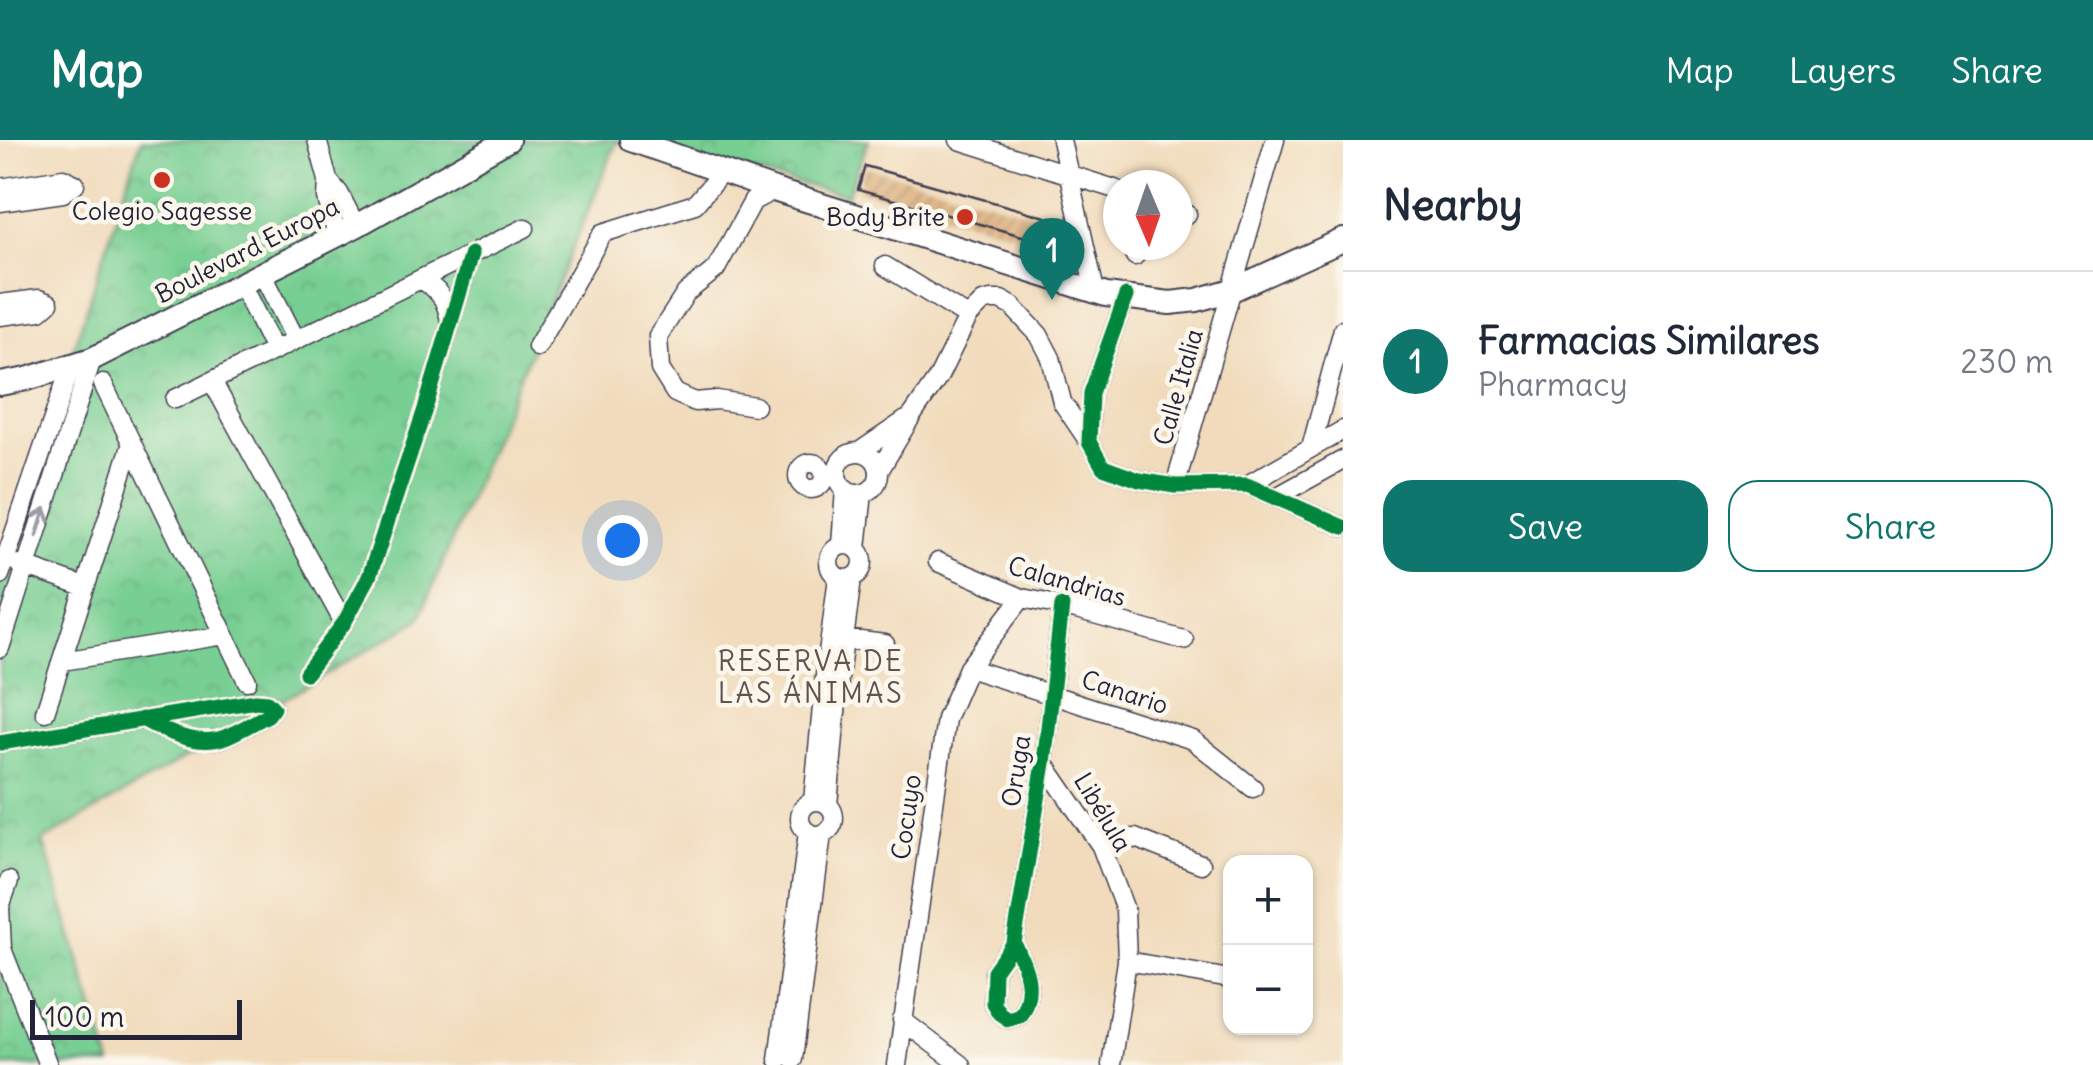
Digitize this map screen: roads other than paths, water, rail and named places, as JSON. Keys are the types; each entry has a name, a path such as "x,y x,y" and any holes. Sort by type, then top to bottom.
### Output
{"main road":[{"name":"Boulevard Europa","path":"0,384 81,363 347,231 508,140"},
{"path":"631,140 774,190 1112,297 1170,303 1230,295 1343,252"},
{"path":"1230,295 1343,240"}],"street":[{"path":"317,140 328,180 339,194 347,231"},
{"path":"959,140 1103,185"},
{"path":"1061,140 1112,297 1091,393 1089,442"},
{"name":"Calle Italia","path":"1175,486 1276,140"},
{"path":"537,347 603,233 695,204 722,172"},
{"path":"0,188 63,178 75,184 63,193 0,202"},
{"path":"756,406 717,400 695,402 675,392 660,369 658,336 686,293 716,269 753,201 774,190"},
{"path":"175,399 525,228"},
{"path":"306,673 344,623 368,578 425,409 471,254"},
{"path":"885,266 968,317"},
{"path":"251,278 296,340"},
{"path":"251,278 274,350"},
{"path":"420,280 442,296 450,322"},
{"path":"0,304 39,298 49,303 40,311 0,316"},
{"path":"842,485 876,484 879,470 938,378 968,317 983,302 1001,300 1039,336 1051,358 1062,402 1103,467 1139,480 1175,486 1246,484 1343,527"},
{"path":"1311,448 1343,329"},
{"path":"0,648 27,566 81,363"},
{"path":"81,363 2,568 27,566 84,587"},
{"path":"212,381 344,623"},
{"path":"104,384 247,681"},
{"path":"849,547 838,464 911,417"},
{"path":"1246,484 1343,430"},
{"path":"45,712 132,443"},
{"path":"859,452 870,456 879,470"},
{"path":"1278,496 1343,460"},
{"path":"849,547 863,556 863,567 845,578 830,569 830,558 832,552 849,547"},
{"name":"Calandrias","path":"938,562 1022,598 1184,640"},
{"path":"832,677 844,639 845,578"},
{"path":"820,803 804,807 800,818 804,828 815,833 830,828 834,818 820,803 845,578"},
{"name":"Cocuyo","path":"898,1065 946,719 968,668 1022,598"},
{"name":"Oruga","path":"1014,943 1044,764 1062,606"},
{"path":"62,660 225,635"},
{"path":"844,639 885,644"},
{"name":"Canario","path":"968,668 1193,740 1254,788"},
{"path":"0,744 142,719 256,701 268,702 272,708 268,715 213,741 168,734 142,719"},
{"name":"Libélula","path":"1044,764 1101,846 1125,910 1127,961 1110,1065"},
{"path":"786,1062 815,833"},
{"path":"1101,846 1134,838 1200,864"},
{"path":"9,881 0,906 2,949 48,1065"},
{"path":"1127,961 1223,978"},
{"path":"902,1020 961,1065"}],"place":[{"name":"Colegio Sagesse","path":"162,180"},
{"name":"Body Brite","path":"965,217"},
{"name":"Farmacias Similares","path":"1052,300"}],"district":[{"name":"RESERVA DE LAS ÁNIMAS","path":"811,677"}]}
